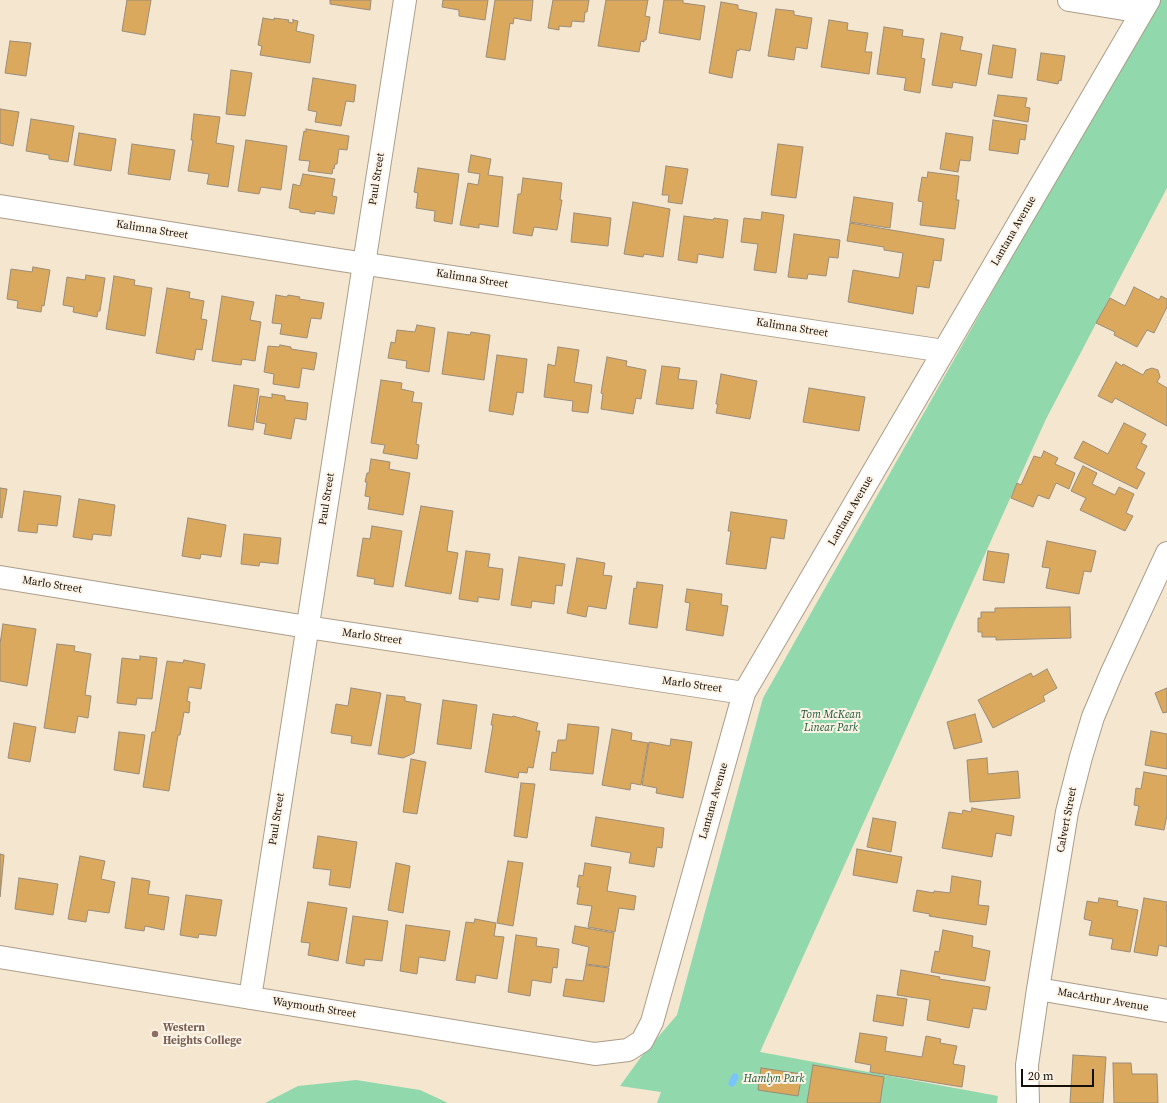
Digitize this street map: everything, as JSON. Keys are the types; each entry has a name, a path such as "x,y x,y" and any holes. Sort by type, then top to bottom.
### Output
{"street":[{"name":"Paul Street","path":"250,998 405,0"},
{"path":"1069,0 1145,6"},
{"name":"Lantana Avenue","path":"628,1050 642,1041 652,1022 744,692 1145,6"},
{"name":"Kalimna Street","path":"0,206 944,351"},
{"name":"Calvert Street","path":"1028,1103 1027,1065 1067,812 1093,717 1166,555"},
{"name":"Marlo Street","path":"0,577 307,627 744,692"},
{"name":"Waymouth Street","path":"0,957 594,1054 628,1050"},
{"name":"MacArthur Avenue","path":"1038,989 1167,1011"}],"green space":[{"name":"Tom McKean Linear Park","path":"1157,0 1167,0 1167,188 1046,419 760,1052 998,1096 997,1103 657,1103 661,1092 620,1086 641,1057 677,1015 763,698"},
{"path":"356,1080 420,1090 448,1103 265,1103 298,1086"}],"building":[{"path":"127,0 151,0 145,35 122,31"},
{"path":"330,0 371,0 370,10 330,4"},
{"path":"443,0 488,0 485,20 459,16 459,10 442,7"},
{"path":"495,0 533,0 531,21 514,18 513,24 510,23 505,60 486,57"},
{"path":"553,0 589,0 587,12 585,12 584,22 572,21 571,27 559,26 559,30 548,28"},
{"path":"606,0 648,0 645,16 650,17 646,40 644,40 644,42 641,41 639,52 598,46"},
{"path":"664,0 683,0 683,3 705,6 700,40 659,33"},
{"path":"721,2 738,5 738,9 757,13 750,51 737,50 732,78 709,73"},
{"path":"776,9 794,11 794,15 812,18 807,49 796,47 794,60 768,56"},
{"path":"263,18 289,20 288,22 293,23 293,20 298,21 296,31 314,35 310,63 260,55 262,46 258,45"},
{"path":"829,20 848,23 847,30 868,33 865,52 872,52 869,74 821,67"},
{"path":"884,27 903,30 902,36 924,39 921,58 925,59 920,93 904,90 906,78 877,74"},
{"path":"941,33 963,37 960,50 982,54 976,86 953,82 952,88 932,85"},
{"path":"10,41 31,43 26,76 5,73"},
{"path":"993,45 1016,49 1012,78 988,74"},
{"path":"1041,53 1065,56 1061,81 1059,80 1058,84 1037,80"},
{"path":"231,70 252,73 245,116 226,114"},
{"path":"313,78 356,85 354,102 346,101 341,126 315,122 317,112 308,110"},
{"path":"998,95 1027,98 1025,107 1030,108 1028,122 994,116"},
{"path":"0,109 19,112 13,146 0,143"},
{"path":"194,114 220,117 216,143 234,146 228,187 207,184 209,174 188,171 193,140 191,140"},
{"path":"31,119 74,126 68,162 49,159 49,155 26,151"},
{"path":"993,120 1027,125 1025,140 1020,139 1018,154 989,150"},
{"path":"306,129 349,136 347,150 339,149 337,164 335,164 334,169 333,168 332,174 308,171 310,161 299,160 304,131 306,132"},
{"path":"79,133 116,139 111,171 74,165"},
{"path":"946,133 973,137 970,161 960,160 958,172 940,169"},
{"path":"246,140 287,146 281,190 261,187 259,194 238,191"},
{"path":"132,144 175,150 170,180 128,174"},
{"path":"778,144 803,147 796,198 771,195"},
{"path":"471,155 491,159 488,175 503,177 498,227 479,224 479,228 460,225 468,183 478,185 480,174 468,172"},
{"path":"666,166 688,169 682,204 668,202 669,195 662,195"},
{"path":"418,168 459,174 452,224 434,221 435,211 416,208 418,193 414,192"},
{"path":"928,172 959,176 956,200 959,200 955,229 920,225 923,202 918,201 922,177 927,178"},
{"path":"303,174 335,179 332,196 337,197 334,214 315,211 315,214 300,212 300,210 289,208 293,184 300,186"},
{"path":"523,178 562,183 560,200 562,200 557,230 534,227 532,236 513,233 518,194 521,194"},
{"path":"854,197 893,203 890,228 850,222"},
{"path":"633,202 670,209 663,257 644,254 643,257 624,254"},
{"path":"762,212 784,215 776,273 754,270 758,244 741,242 744,218 761,220"},
{"path":"574,213 611,218 608,246 571,242"},
{"path":"684,216 713,220 714,218 728,220 723,258 698,254 697,263 678,260"},
{"path":"850,223 944,239 941,261 934,260 929,288 917,286 913,314 848,302 853,270 899,278 903,253 884,250 884,247 847,241"},
{"path":"794,234 840,240 838,258 829,257 826,276 808,274 807,279 788,277"},
{"path":"33,267 50,270 44,306 42,305 41,312 17,308 18,301 7,299 11,269 32,272"},
{"path":"86,275 105,278 100,311 98,311 97,317 73,312 74,307 63,305 67,277 85,280"},
{"path":"114,276 135,280 134,285 152,288 145,336 106,329"},
{"path":"1134,287 1159,300 1161,296 1167,299 1167,307 1154,333 1147,330 1137,347 1114,335 1115,332 1096,323 1110,298 1125,306"},
{"path":"167,288 190,292 189,298 204,301 201,319 207,320 202,350 196,349 194,360 156,353"},
{"path":"276,295 300,297 299,299 324,303 321,319 311,318 307,338 280,334 282,324 272,323"},
{"path":"222,296 254,302 250,320 261,322 255,361 242,359 241,365 212,361"},
{"path":"417,325 435,328 429,372 406,368 407,361 388,358 391,342 395,343 397,330 415,332"},
{"path":"448,332 470,335 471,332 490,335 484,380 442,374"},
{"path":"280,345 291,347 291,349 317,353 314,370 302,368 299,388 273,384 274,374 264,372 268,346 279,347"},
{"path":"558,347 579,350 574,382 592,385 588,413 572,411 573,401 544,397 548,364 555,366"},
{"path":"497,355 527,359 523,393 517,392 513,415 489,411"},
{"path":"607,357 627,361 626,366 646,370 641,399 636,398 633,414 601,409 603,394 601,393"},
{"path":"1116,362 1122,366 1123,364 1143,375 1146,370 1152,368 1158,370 1160,377 1157,382 1167,388 1167,426 1115,398 1112,403 1098,396"},
{"path":"662,366 680,368 678,379 697,381 693,409 656,404"},
{"path":"721,374 757,381 750,419 716,413"},
{"path":"381,380 402,383 401,389 414,392 412,402 422,403 416,444 419,445 417,459 383,453 385,445 371,443"},
{"path":"234,385 259,389 253,430 228,426"},
{"path":"809,388 865,397 859,431 803,422"},
{"path":"272,394 285,396 285,400 308,403 306,420 295,418 291,439 264,434 266,424 256,422 260,396 272,398"},
{"path":"1124,423 1146,434 1141,443 1147,446 1136,468 1145,473 1137,489 1074,458 1083,441 1108,454"},
{"path":"1044,451 1058,458 1055,464 1075,473 1069,489 1056,483 1049,499 1038,495 1033,507 1011,498 1017,483 1021,485 1034,456 1041,458"},
{"path":"371,459 390,462 389,469 410,473 403,515 368,509 370,497 365,496 367,482 365,482 367,473 369,473"},
{"path":"1083,466 1097,473 1092,484 1115,495 1119,487 1134,494 1126,513 1133,516 1125,531 1080,510 1086,498 1071,491"},
{"path":"0,488 7,489 2,518 0,517"},
{"path":"24,491 61,496 57,526 38,524 37,533 18,531"},
{"path":"79,499 115,505 111,536 93,534 92,540 73,537"},
{"path":"421,506 453,511 447,551 458,553 451,594 405,586"},
{"path":"731,512 787,520 784,539 771,537 766,569 726,564 731,531 728,531"},
{"path":"188,518 226,525 221,557 201,554 200,559 182,556"},
{"path":"372,526 402,531 393,587 374,584 375,579 357,576 363,538 370,539"},
{"path":"244,534 281,538 278,564 260,562 259,566 241,564"},
{"path":"1047,541 1096,551 1091,572 1084,571 1079,594 1046,588 1050,568 1042,567"},
{"path":"466,551 490,554 488,567 503,569 499,600 478,597 478,602 459,599"},
{"path":"988,551 1009,554 1004,583 983,580"},
{"path":"519,557 565,564 562,586 556,585 554,604 532,601 531,608 511,605"},
{"path":"577,558 605,563 603,575 612,576 606,609 588,606 586,617 567,613"},
{"path":"637,582 663,585 657,628 629,624 634,588 636,589"},
{"path":"687,589 722,594 721,605 728,606 723,636 686,630 690,603 685,602"},
{"path":"1070,607 1071,638 996,640 996,637 982,637 982,632 978,632 978,618 981,618 981,612 995,612 995,608"},
{"path":"3,624 36,629 27,686 0,681 0,644"},
{"path":"57,644 75,646 74,651 91,654 85,695 91,696 88,718 78,716 75,733 44,728"},
{"path":"140,656 157,658 152,699 137,698 136,705 117,703 122,658 140,660"},
{"path":"184,660 205,664 201,689 189,687 187,701 190,702 189,713 184,712 180,735 178,735 169,791 143,787 152,732 155,732 167,661 183,663"},
{"path":"1047,669 1057,688 1043,696 1045,701 993,728 978,700 1031,673 1033,677"},
{"path":"351,688 381,693 371,746 351,743 352,736 331,733 336,704 348,706"},
{"path":"1167,688 1167,712 1163,713 1155,693"},
{"path":"387,695 405,697 405,701 421,704 414,753 403,758 378,754"},
{"path":"443,700 477,705 471,749 437,744"},
{"path":"493,714 513,716 538,723 536,731 540,731 533,768 528,767 527,773 519,772 518,778 485,772 493,725 491,725"},
{"path":"975,714 982,742 954,749 947,722"},
{"path":"14,723 36,727 30,762 8,758"},
{"path":"568,724 599,727 593,774 550,770 552,752 556,753 558,740 566,740"},
{"path":"612,729 632,733 631,740 648,743 641,785 631,783 630,790 602,785"},
{"path":"1151,731 1167,734 1167,769 1145,765"},
{"path":"119,732 145,735 139,774 114,770"},
{"path":"671,739 692,742 683,798 656,793 657,788 642,785 649,742 670,746"},
{"path":"987,758 988,774 1018,771 1020,798 970,802 967,760"},
{"path":"411,759 426,762 417,814 403,812"},
{"path":"1144,772 1167,776 1167,815 1164,830 1135,825 1139,806 1134,805 1136,788 1141,789"},
{"path":"521,783 535,784 527,838 514,836"},
{"path":"972,808 1014,816 1011,836 996,833 992,857 942,848 949,812 962,814 963,810 971,812"},
{"path":"596,817 664,828 662,848 657,847 654,867 629,863 631,853 591,846"},
{"path":"873,818 896,822 891,852 867,847"},
{"path":"318,836 357,842 350,888 329,885 331,870 313,868"},
{"path":"857,849 902,857 897,883 853,875"},
{"path":"0,854 4,855 0,897"},
{"path":"80,856 105,861 101,879 115,882 109,913 88,910 86,922 68,919"},
{"path":"508,861 523,863 513,926 497,923"},
{"path":"396,863 410,866 403,913 388,910"},
{"path":"585,863 611,867 607,891 636,896 634,910 619,908 615,932 588,927 592,906 577,904 580,887 577,887 579,875 583,876"},
{"path":"952,876 981,881 978,905 989,906 986,925 929,916 930,914 913,911 917,890 934,893 934,891 950,893"},
{"path":"19,878 58,884 53,915 15,909"},
{"path":"132,878 150,881 148,894 169,897 164,930 145,926 144,931 125,928"},
{"path":"186,895 222,900 216,936 199,934 198,938 180,935"},
{"path":"1099,898 1118,901 1117,906 1138,910 1130,952 1111,949 1113,939 1089,935 1092,921 1084,919 1087,901 1098,903"},
{"path":"1144,898 1167,902 1167,947 1159,945 1157,956 1134,952"},
{"path":"308,902 347,908 338,961 308,955 310,943 301,942"},
{"path":"353,916 388,921 382,961 365,959 364,966 346,963"},
{"path":"475,919 496,923 494,936 504,937 497,979 476,975 475,983 456,980 466,922 474,923"},
{"path":"406,925 450,931 445,961 419,957 417,974 400,971"},
{"path":"575,926 614,933 609,967 586,964 589,947 572,943"},
{"path":"943,930 973,936 972,947 990,951 985,981 931,972 935,951 939,952"},
{"path":"516,935 537,938 536,946 559,949 557,968 553,967 551,983 532,980 530,996 508,992"},
{"path":"586,965 609,968 604,1002 563,996 566,979 583,981"},
{"path":"901,970 940,977 939,979 990,987 986,1010 973,1008 969,1028 927,1020 930,1000 897,995"},
{"path":"877,995 907,999 903,1026 873,1021"},
{"path":"860,1033 887,1037 885,1051 922,1057 926,1036 941,1039 940,1043 957,1046 953,1064 965,1066 962,1087 870,1072 871,1065 855,1062"},
{"path":"1073,1055 1106,1057 1103,1103 1070,1103"},
{"path":"1113,1063 1131,1063 1132,1074 1157,1074 1158,1103 1114,1103"},
{"path":"813,1065 884,1077 880,1103 807,1103"},
{"path":"761,1068 802,1074 798,1096 758,1090"}],"waterway":[{"path":"732,1083 735,1077"}],"place":[{"name":"Western Heights College","path":"155,1034"}],"park label":[{"name":"Hamlyn Park","path":"774,1079"}]}
